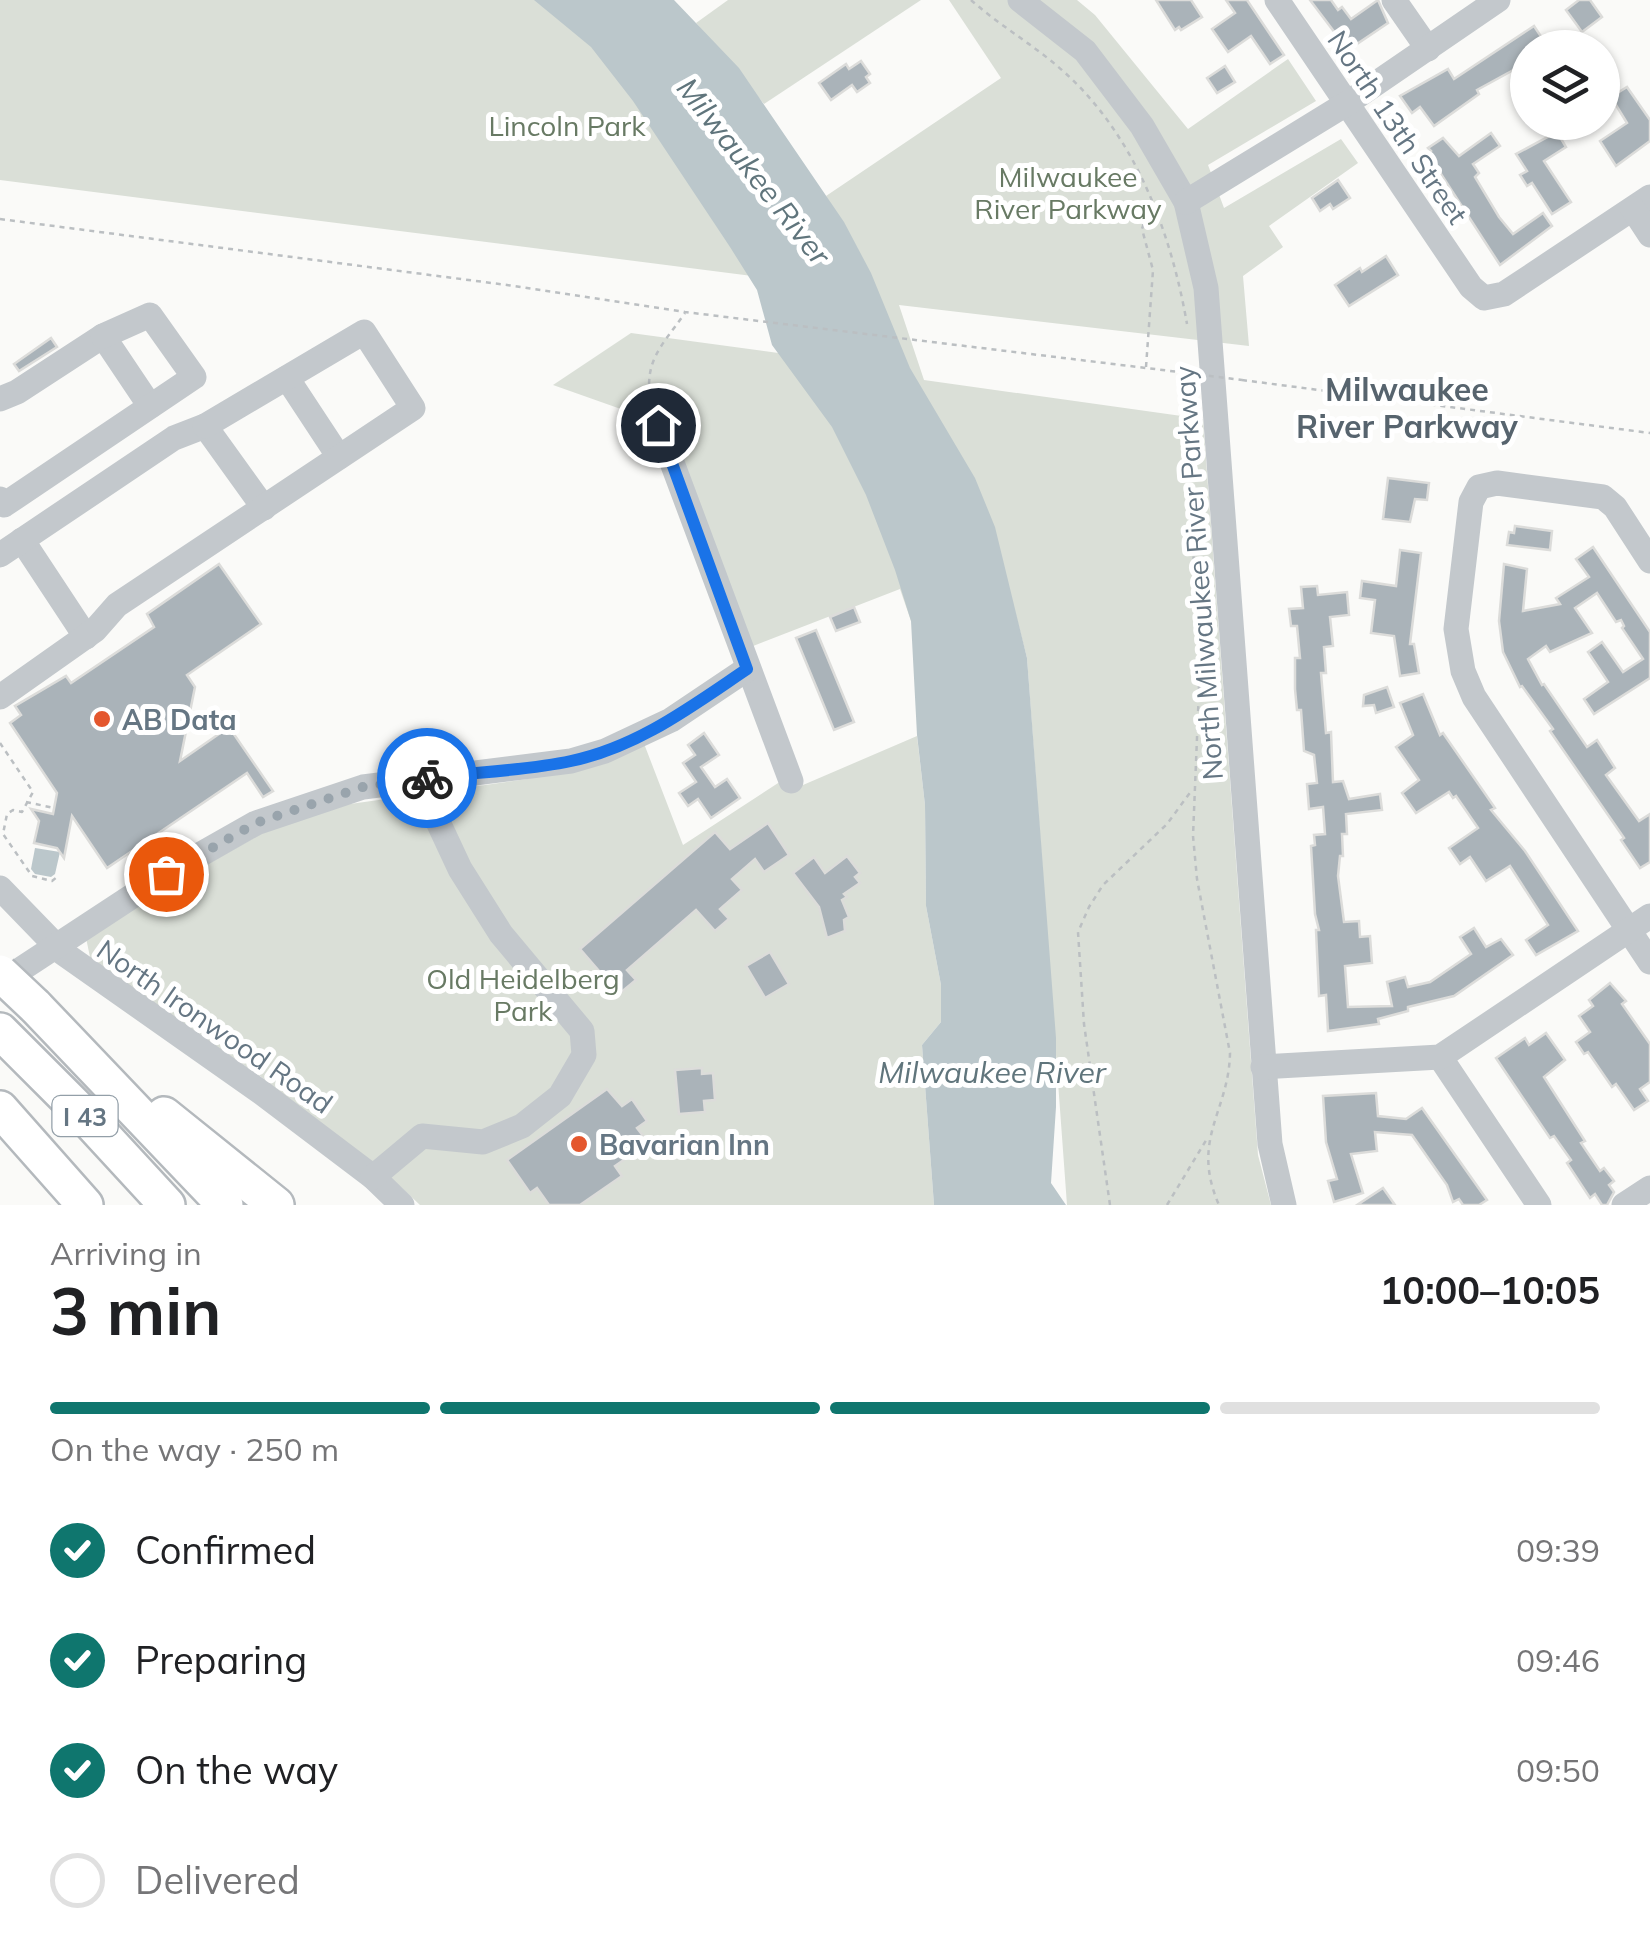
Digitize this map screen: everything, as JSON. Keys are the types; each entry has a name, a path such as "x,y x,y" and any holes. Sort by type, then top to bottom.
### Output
{"highway":[{"name":"I 43","path":"0,972 225,1205"},
{"name":"I 43","path":"0,1031 167,1205"},
{"path":"65,1036 276,1205"},
{"path":"0,1108 85,1205"},
{"path":"25,1139 71,1205"}],"street":[{"name":"North Milwaukee River Parkway","path":"1020,0 1086,52 1142,126 1186,202 1206,288 1263,1067 1270,1144 1284,1205"},
{"name":"North 13th Street","path":"1276,0 1471,287 1484,298 1504,294 1641,203"},
{"path":"1394,0 1428,49"},
{"path":"1186,202 1346,104 1498,0"},
{"path":"1641,203 1650,235"},
{"path":"0,399 103,336 150,315 194,377 4,505 0,499"},
{"path":"0,556 174,438 206,426 364,332 413,408 117,605 86,637 0,698"},
{"path":"103,336 150,406"},
{"path":"287,378 339,457"},
{"path":"658,425 791,781"},
{"path":"206,426 264,508"},
{"path":"1650,561 1603,497 1496,483 1479,488 1472,502 1456,628 1463,671 1474,698 1640,923 1650,962"},
{"path":"22,540 86,637"},
{"path":"0,984 166,874 256,823 363,787 571,761 605,751 671,720 747,669"},
{"path":"373,1176 422,1136 483,1142 522,1126 560,1096 584,1055 582,1031 501,934 460,869 418,780"},
{"name":"North Ironwood Road","path":"0,888 54,946 85,971 189,1040 373,1176 402,1205"},
{"path":"1263,1067 1440,1057 1640,923"},
{"path":"1440,1057 1539,1205"},
{"path":"1624,1205 1650,1188"}],"path":[{"path":"971,0 1065,72 1132,159 1156,206 1188,332"},
{"path":"1146,368 1153,270 1142,229 1147,214 1156,206 1166,200 1186,202"},
{"path":"0,219 507,284 747,320 1650,432"},
{"path":"658,425 646,380 656,355 686,312"},
{"path":"1192,376 1193,364"},
{"path":"1168,1205 1209,1136 1230,1072 1230,1053 1197,879 1194,787 1198,608 1189,505 1195,463 1192,388"},
{"path":"0,743 32,792 22,812 12,810 6,814 3,834 32,876 52,881 58,877"},
{"path":"1110,1205 1084,1024 1078,932 1103,885 1167,824 1194,787"},
{"path":"26,802 54,808"},
{"path":"1209,1136 1210,1186 1218,1205"}],"green space":[{"name":"Lincoln Park","path":"0,0 636,0 768,278 0,180"},
{"path":"728,0 921,0 764,104 696,23"},
{"name":"Milwaukee River Parkway","path":"949,0 1077,0 1095,15 1188,129 1288,59 1316,101 1208,165 1224,208 1341,139 1358,163 1269,226 1283,247 1243,276 1249,346 899,305 924,380 1203,419 1258,1155 1271,1205 1067,1205 1027,658 1011,596 911,621 900,589 748,648 666,425 553,385 631,333 793,355 858,249 826,196 1001,78"},
{"name":"Old Heidelberg Park","path":"917,736 925,805 926,906 941,985 941,1022 922,1045 934,1205 420,1205 260,1076 91,962 85,933 266,831 343,805 527,779 643,741 683,845 795,772 803,785"}],"water":[{"name":"Milwaukee River","path":"534,0 674,0 739,68 844,222 871,273 910,368 975,478 995,527 1027,658 1056,1038 1051,1183 1066,1205 934,1205 922,1045 941,1022 941,985 926,906 925,805 911,621 895,570 866,495 832,427 772,345 757,290 730,247 633,101 591,47"},
{"path":"35,848 60,852 51,877 35,874 31,869"}],"building":[{"path":"1156,0 1191,0 1202,17 1175,30"},
{"path":"1226,0 1247,0 1284,55 1270,64 1251,36 1228,52 1212,29 1235,13"},
{"path":"1310,0 1331,0 1351,19 1378,0 1388,23 1348,50"},
{"path":"1579,0 1590,0 1602,17 1581,30 1566,10"},
{"path":"1510,42 1510,72 1477,90 1479,94 1434,126 1420,107 1412,113 1400,96 1448,69 1454,79"},
{"path":"861,61 870,74 866,77 870,83 857,92 852,85 831,100 819,83 846,64 849,69"},
{"path":"1225,66 1235,82 1217,93 1207,78"},
{"path":"1627,87 1650,120 1650,141 1616,166 1600,141 1620,140 1620,128 1627,123 1620,112 1620,91"},
{"path":"1491,133 1500,146 1473,164 1479,173 1475,177 1499,217 1513,234 1543,213 1552,226 1500,265 1428,154 1428,148 1443,138 1459,156"},
{"path":"1542,140 1562,140 1566,147 1544,161 1571,202 1552,214 1532,183 1527,186 1520,175 1527,171 1516,154"},
{"path":"1338,180 1350,198 1333,209 1330,204 1320,211 1312,198"},
{"path":"1386,256 1398,275 1349,306 1335,285"},
{"path":"51,338 57,347 19,371 14,364"},
{"path":"1388,478 1429,483 1427,500 1415,499 1410,522 1383,519"},
{"path":"1515,526 1552,531 1550,550 1507,545 1509,532 1514,533"},
{"path":"1593,547 1650,632 1650,678 1594,714 1584,699 1608,682 1588,652 1602,642 1623,672 1643,659 1622,628 1621,620 1616,622 1597,593 1575,608 1592,633 1550,652 1546,646 1528,659 1587,747 1597,740 1615,768 1606,775 1639,821 1650,814 1650,862 1640,868 1621,840 1624,838 1550,731 1553,729 1520,687 1503,652 1499,621 1504,564 1527,569 1523,611 1560,604 1556,598 1589,577 1576,559"},
{"path":"1400,550 1421,553 1410,644 1414,644 1419,673 1400,676 1394,636 1371,633 1375,600 1360,598 1362,581 1396,586"},
{"name":"AB Data","path":"219,564 261,624 187,675 195,687 180,761 229,727 273,791 263,797 247,773 107,868 72,816 64,858 57,848 34,843 39,821 31,809 53,814 57,793 10,723 21,715 15,706 66,676 71,683 154,627 147,614"},
{"path":"1317,586 1318,595 1347,592 1349,615 1330,617 1333,646 1324,647 1326,673 1321,673 1326,733 1331,732 1333,782 1343,781 1349,799 1380,794 1382,810 1346,814 1347,834 1342,834 1343,856 1338,876 1344,922 1359,921 1360,937 1370,936 1372,963 1345,966 1348,1007 1392,1006 1387,982 1405,977 1408,987 1430,982 1471,954 1460,937 1474,928 1486,947 1501,939 1513,955 1454,996 1408,1007 1408,1011 1378,1019 1379,1024 1328,1031 1326,995 1319,996 1319,930 1311,846 1315,845 1314,835 1325,834 1323,807 1309,809 1307,784 1317,783 1314,755 1304,751 1301,710 1297,710 1295,658 1300,658 1297,626 1291,626 1289,609 1303,608 1301,587"},
{"path":"854,607 860,622 836,631 830,617"},
{"path":"816,630 854,722 834,730 796,638"},
{"path":"1387,687 1394,707 1376,713 1374,705 1363,706 1364,695"},
{"path":"1423,694 1440,735 1443,733 1495,808 1491,810 1525,851 1578,931 1536,955 1526,940 1548,925 1510,866 1486,881 1470,857 1460,864 1449,848 1478,828 1456,796 1453,798 1449,792 1416,813 1402,793 1419,780 1396,747 1413,735 1400,703"},
{"path":"704,733 719,755 701,767 715,787 727,779 740,798 711,818 698,799 688,806 679,793 696,782 683,763 695,755 688,745"},
{"path":"768,823 789,855 764,872 755,859 732,879 742,890 720,909 729,919 715,931 696,910 627,970 636,980 619,994 580,949 715,832 730,849"},
{"path":"847,856 860,873 855,877 860,883 842,900 849,917 844,920 845,931 827,938 819,907 793,873 814,857 825,873"},
{"path":"770,952 789,984 765,998 746,966"},
{"path":"1610,983 1626,1001 1622,1004 1650,1044 1650,1082 1640,1089 1648,1101 1634,1110 1616,1084 1612,1087 1588,1052 1584,1054 1576,1042 1590,1032 1579,1016 1593,1006 1589,1000"},
{"path":"1546,1033 1565,1060 1544,1077 1585,1141 1581,1143 1600,1171 1604,1168 1614,1181 1609,1185 1614,1192 1607,1205 1602,1205 1595,1194 1590,1198 1567,1163 1571,1160 1554,1136 1550,1138 1496,1058 1525,1038 1529,1045"},
{"path":"702,1068 702,1074 713,1073 715,1100 704,1101 705,1112 679,1114 675,1070"},
{"name":"Bavarian Inn","path":"607,1089 622,1106 632,1099 647,1121 637,1128 644,1137 624,1151 628,1157 615,1166 622,1176 580,1205 549,1205 537,1188 530,1193 507,1160"},
{"path":"1376,1093 1378,1116 1406,1119 1422,1108 1487,1200 1479,1205 1463,1205 1459,1199 1453,1202 1447,1185 1412,1135 1375,1132 1377,1151 1351,1154 1363,1193 1334,1202 1328,1181 1337,1179 1326,1142 1323,1096"},
{"path":"1383,1188 1395,1205 1357,1205"}],"way so far":[{"path":"166,874 256,823 363,787 427,778"}],"place":[{"name":"AB Data","path":"102,719"},
{"name":"Bavarian Inn","path":"579,1144"}],"district":[{"name":"Milwaukee River Parkway","path":"1407,408"}],"route":[{"path":"427,778 571,761 626,744 671,720 747,669 658,425"}]}
